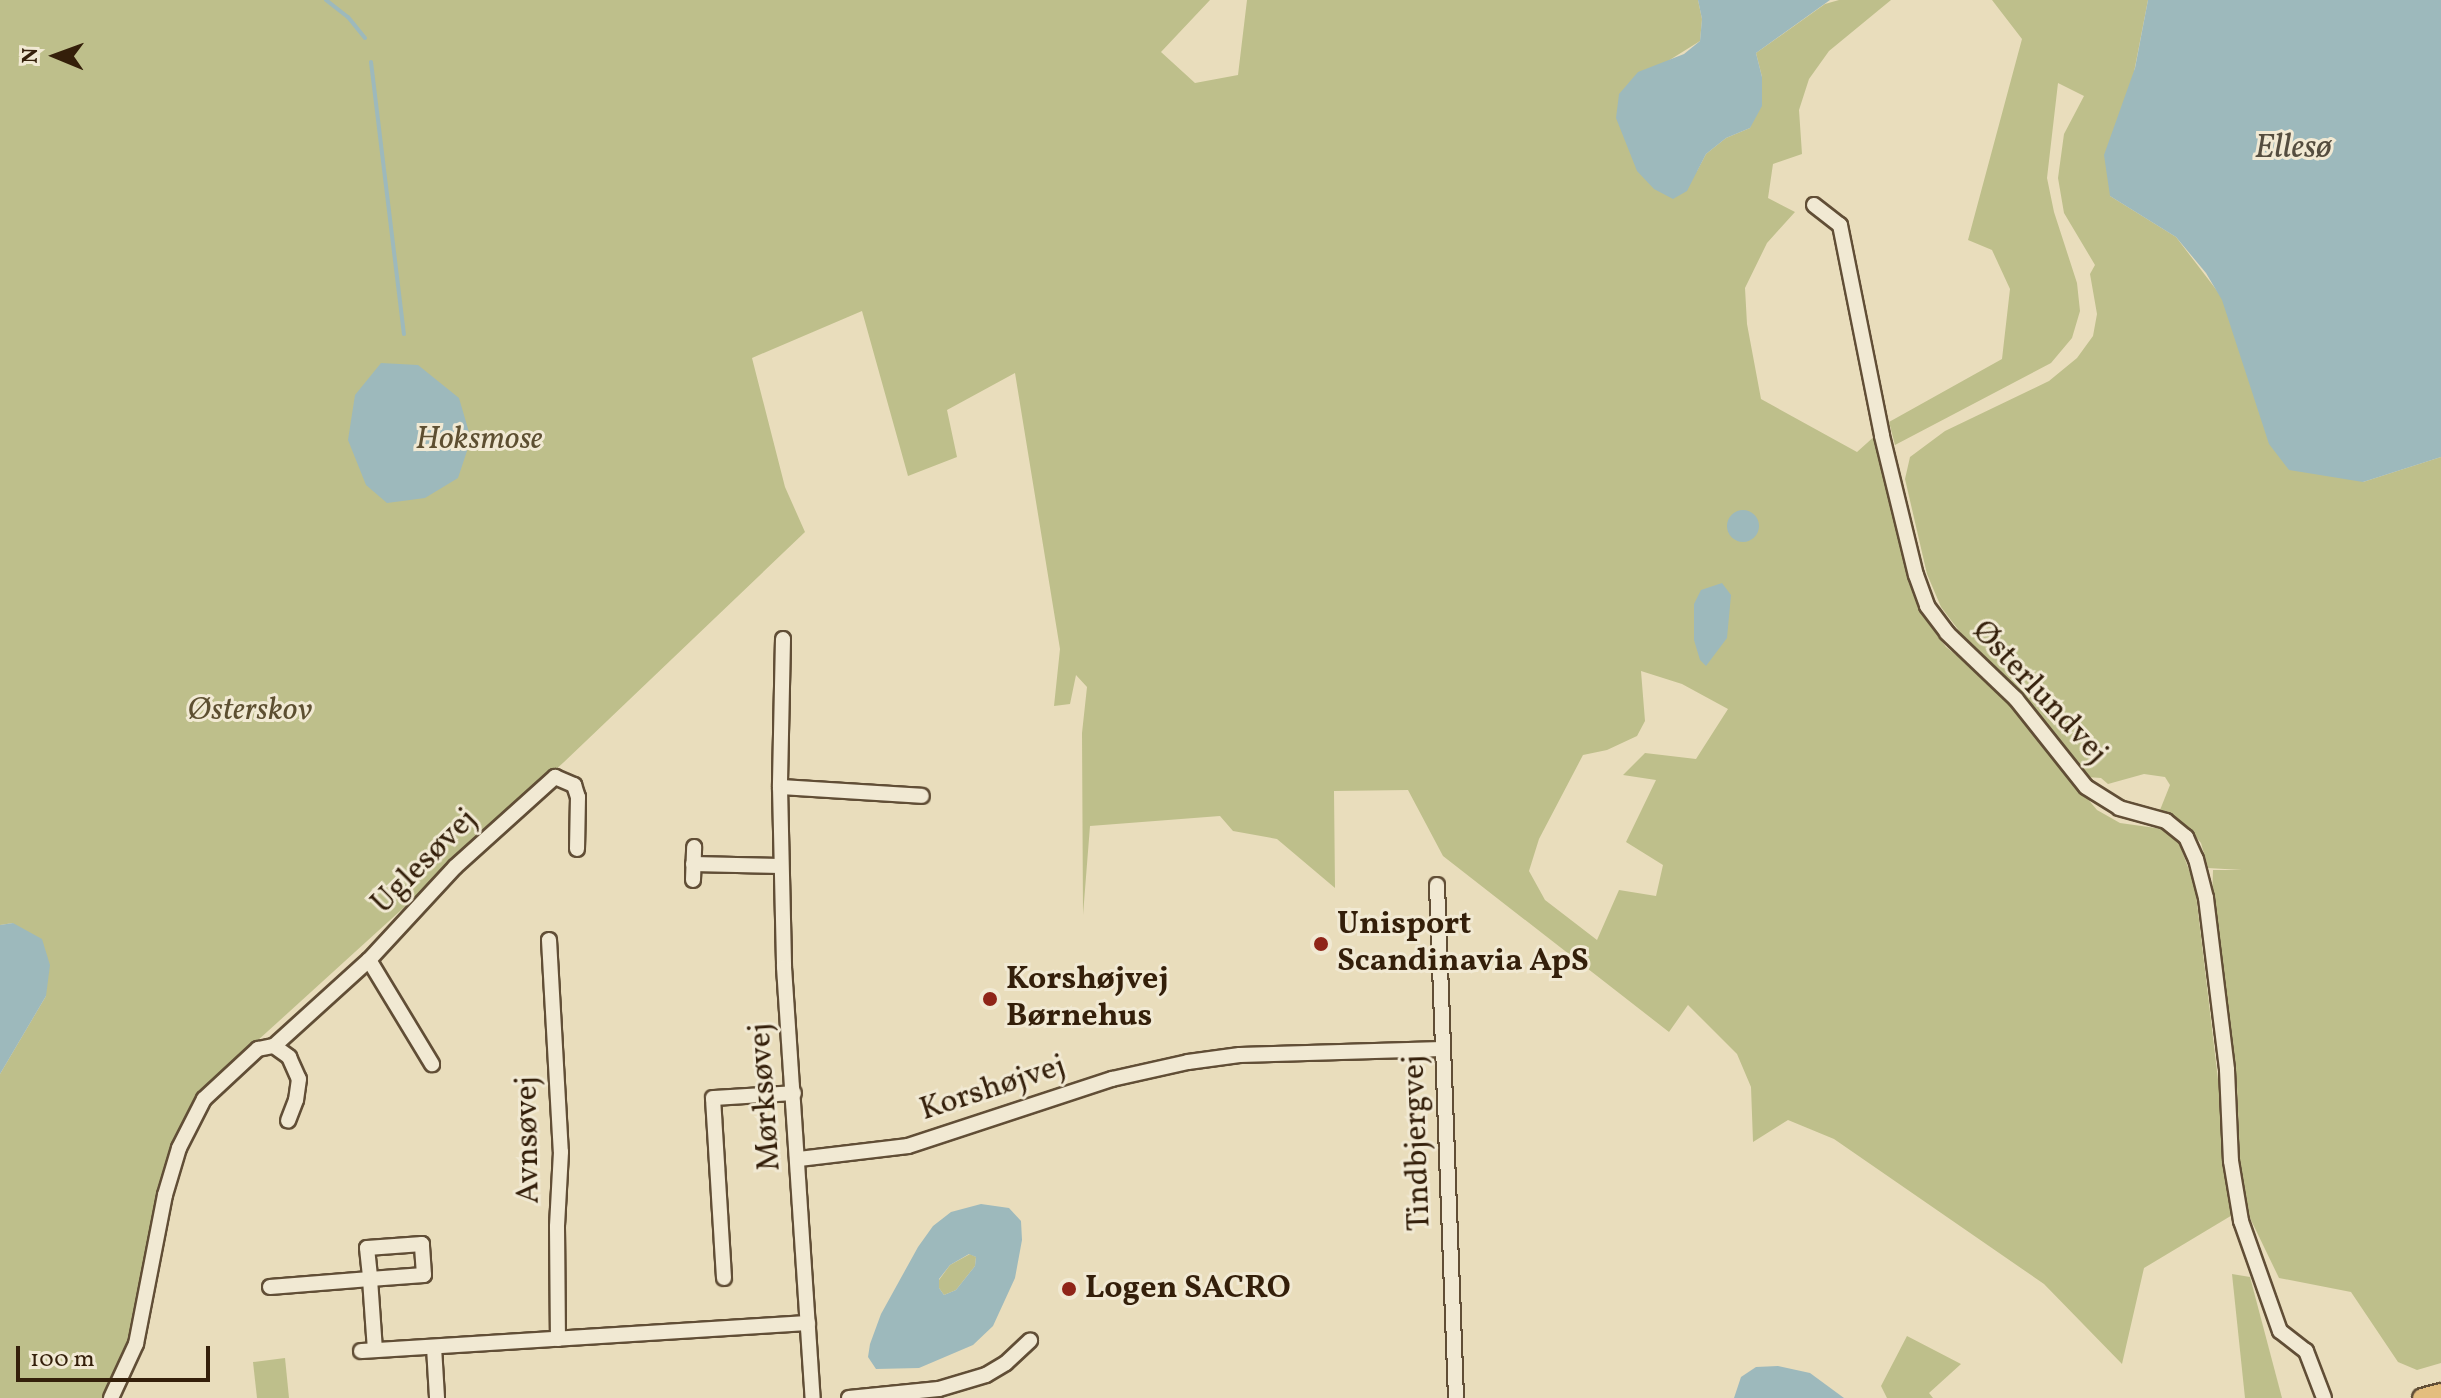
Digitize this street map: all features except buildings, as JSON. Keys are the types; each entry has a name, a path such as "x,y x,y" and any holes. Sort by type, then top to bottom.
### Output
{"main road":[{"path":"2422,1398 2441,1393"}],"street":[{"name":"Østerlundvej","path":"1814,205 1840,225 1882,436 1916,575 1927,606 1947,633 2016,699 2086,787 2119,808 2166,821 2186,837 2206,898 2227,1070 2231,1161 2241,1221 2280,1331 2306,1351 2324,1398"},
{"name":"Mørksøvej","path":"783,639 780,866 813,1398"},
{"name":"Uglesøvej","path":"111,1398 136,1344 165,1195 179,1148 204,1099 258,1049 274,1046 369,960 455,867 555,777 574,785 578,797 577,849"},
{"path":"780,787 922,796"},
{"path":"693,880 694,847"},
{"path":"693,864 780,866"},
{"name":"Tindbjergvej","path":"1437,885 1456,1398"},
{"name":"Avnsøvej","path":"549,940 561,1152 557,1227 558,1339"},
{"path":"369,960 432,1064"},
{"path":"274,1046 289,1057 299,1079 296,1100 288,1121"},
{"name":"Korshøjvej","path":"799,1159 908,1146 1112,1079 1188,1062 1240,1055 1442,1049"},
{"path":"724,1278 713,1098 794,1093"},
{"path":"270,1287 370,1279 368,1350 808,1323"},
{"path":"849,1398 939,1389 986,1375 1006,1363 1030,1341"},
{"path":"434,1347 437,1398"}],"green space":[{"path":"0,0 1210,0 1161,52 1195,83 1238,75 1247,0 1698,0 1702,19 1700,41 1668,61 1697,171 1706,154 1726,138 1750,128 1762,77 1756,53 1825,4 1839,0 1891,0 1829,51 1809,79 1799,110 1802,154 1773,164 1768,198 1795,212 1767,243 1745,288 1747,324 1761,399 1857,452 1877,434 1911,587 1923,616 1946,647 1988,680 2097,810 2120,823 2163,829 2177,838 2195,886 2234,1214 2144,1268 2122,1364 2044,1284 1834,1139 1788,1120 1753,1142 1751,1087 1737,1054 1688,1005 1669,1032 1443,856 1408,790 1334,791 1335,888 1277,839 1233,831 1220,816 1090,826 1083,915 1082,733 1087,687 1076,675 1070,704 1054,706 1060,649 1015,373 947,410 957,457 908,476 862,311 752,358 785,487 805,532 564,762 223,1072 169,1158 129,1344 106,1398 0,1398 0,1074 46,996 13,923 0,925","holes":["1641,671 1682,684 1728,709 1696,759 1645,753 1623,775 1656,780 1626,842 1663,865 1656,896 1619,890 1597,940 1545,900 1529,871 1539,839 1583,755 1607,750 1637,736 1645,721"]},
{"path":"1992,0 2148,0 2110,196 2176,237 2363,482 2441,457 2441,1363 2417,1370 2398,1362 2351,1292 2279,1278 2250,1218 2240,1163 2237,1086 2212,904 2213,870 2242,870 2208,868 2201,843 2190,830 2160,810 2170,785 2165,777 2144,774 2108,784 2101,778 2087,777 2017,690 1963,636 1941,607 1927,574 1905,479 1910,457 1945,431 2049,381 2077,358 2093,336 2097,314 2090,274 2095,265 2064,213 2058,178 2064,134 2084,96 2058,83 2047,178 2054,212 2077,283 2080,311 2072,338 2051,363 1895,445 1889,422 2002,359 2010,289 1992,250 1968,240 2022,39"},
{"path":"970,1254 976,1257 975,1266 956,1290 944,1295 939,1288 939,1280 950,1265"},
{"path":"2232,1274 2250,1277 2282,1398 2245,1398"},
{"path":"1907,1336 1961,1364 1929,1393 1933,1398 1887,1398 1881,1386"},
{"path":"285,1358 289,1398 257,1398 253,1362"}],"water":[{"path":"1698,0 1830,0 1756,53 1762,77 1762,106 1750,128 1726,138 1706,154 1687,191 1673,199 1654,189 1637,171 1616,118 1619,94 1638,72 1684,54 1700,41 1702,19"},
{"name":"Ellesø","path":"2148,0 2441,0 2441,457 2363,482 2289,470 2269,444 2222,300 2206,273 2176,237 2110,196 2104,155 2135,68"},
{"path":"381,363 418,365 459,398 471,439 458,478 425,498 387,503 366,485 348,440 355,395"},
{"path":"1743,510 1754,515 1759,526 1754,537 1743,542 1732,537 1727,526 1732,515"},
{"path":"1722,583 1731,595 1727,638 1706,666 1700,660 1694,640 1694,604 1701,590"},
{"path":"13,923 42,939 50,965 46,996 0,1074 0,925"},
{"path":"981,1204 1009,1208 1021,1221 1022,1240 1015,1278 993,1326 973,1345 919,1368 876,1369 868,1357 881,1314 918,1247 933,1226 951,1212","holes":["969,1254 976,1257 975,1266 956,1290 944,1295 939,1288 939,1279 950,1265"]},
{"path":"1778,1366 1810,1373 1844,1398 1734,1398 1741,1377 1756,1367"}],"waterway":[{"path":"326,0 348,17 365,38"},
{"path":"371,62 404,334"}],"place":[{"name":"Unisport Scandinavia ApS","path":"1321,944"},
{"name":"Korshøjvej Børnehus","path":"990,999"},
{"name":"Logen SACRO","path":"1069,1289"}],"park label":[{"name":"Hoksmose","path":"479,440"},
{"name":"Østerskov","path":"250,711"}]}
